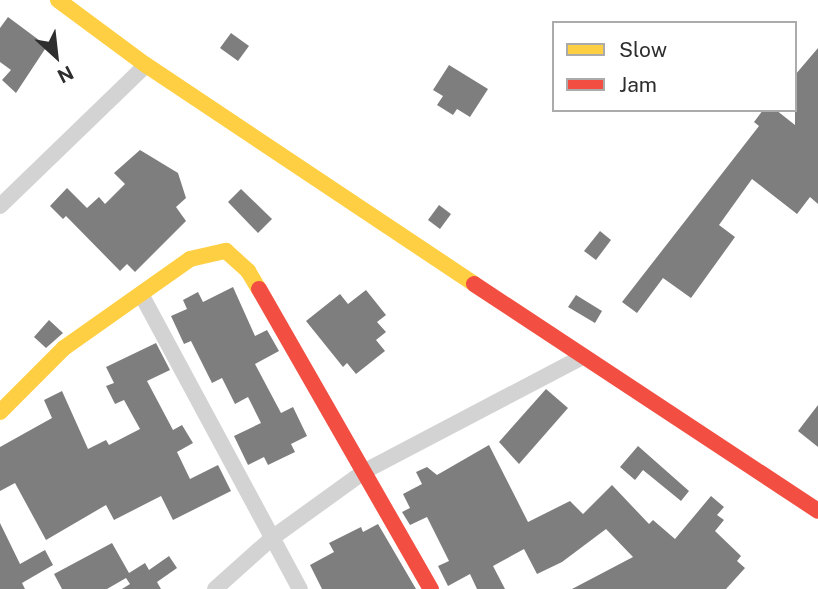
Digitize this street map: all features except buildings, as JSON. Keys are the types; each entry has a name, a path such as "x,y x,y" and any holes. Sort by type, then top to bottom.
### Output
{"street":[{"path":"58,0 146,65 334,187 580,358 818,511"},
{"path":"0,206 146,65"},
{"path":"0,412 64,348 190,259 226,251 248,271 431,589"},
{"path":"141,294 300,589"},
{"path":"215,589 272,538 365,471 580,358"}],"traffic: slow":[{"path":"58,0 146,65 474,284"},
{"path":"0,412 64,348 190,259 226,251 248,271 259,289"}],"traffic: jam":[{"path":"474,284 818,511"},
{"path":"259,289 431,589"}]}
